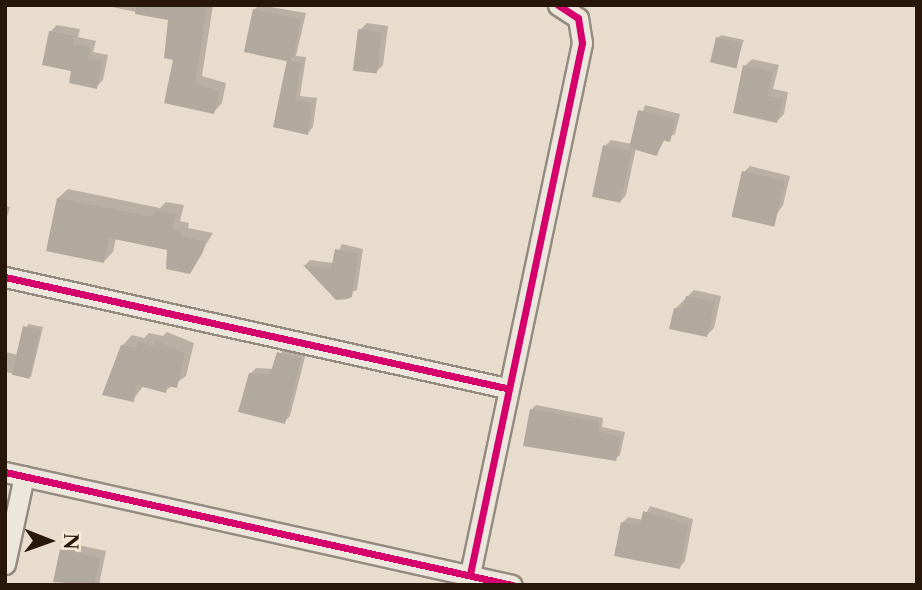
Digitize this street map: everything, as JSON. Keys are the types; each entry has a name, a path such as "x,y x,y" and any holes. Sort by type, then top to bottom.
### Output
{"street":[{"path":"470,574 506,388 582,43 578,18 558,5"},
{"path":"5,277 506,388"},
{"path":"5,564 15,474 512,585"}],"building":[{"path":"136,5 207,5 195,84 219,91 214,114 164,103 173,60 164,58 168,20 135,14"},
{"path":"253,9 301,19 292,62 244,52"},
{"path":"358,29 382,32 377,74 353,71"},
{"path":"49,31 74,36 73,44 90,47 88,58 102,61 97,89 69,83 71,71 42,65"},
{"path":"716,37 742,43 736,68 710,62"},
{"path":"287,60 301,63 295,101 312,103 308,135 273,127"},
{"path":"743,65 773,72 768,96 783,99 777,123 733,113"},
{"path":"638,110 676,119 670,142 662,140 657,156 629,148"},
{"path":"603,145 631,151 620,203 592,197"},
{"path":"742,171 785,181 774,227 731,217"},
{"path":"57,198 153,217 155,210 176,214 172,230 181,232 180,236 206,242 203,252 190,274 166,269 167,250 109,238 104,263 46,251"},
{"path":"335,249 358,254 352,297 347,299 336,300 303,265 331,269"},
{"path":"686,296 715,302 707,337 669,329 674,308 682,310"},
{"path":"23,326 41,330 29,379 12,375"},
{"path":"156,341 185,353 177,388 167,386 166,393 136,385 134,402 102,395 121,345 136,348 138,342 154,346"},
{"path":"277,352 301,359 285,424 238,412 249,373 270,374"},
{"path":"530,409 599,422 598,431 621,437 616,461 523,446"},
{"path":"643,511 688,525 680,569 614,556 621,522 640,525"},
{"path":"60,549 100,558 94,585 53,582"}],"cycle path":[{"path":"470,574 582,43 578,18 558,5"},
{"path":"5,277 506,388"},
{"path":"5,472 512,585"}]}
